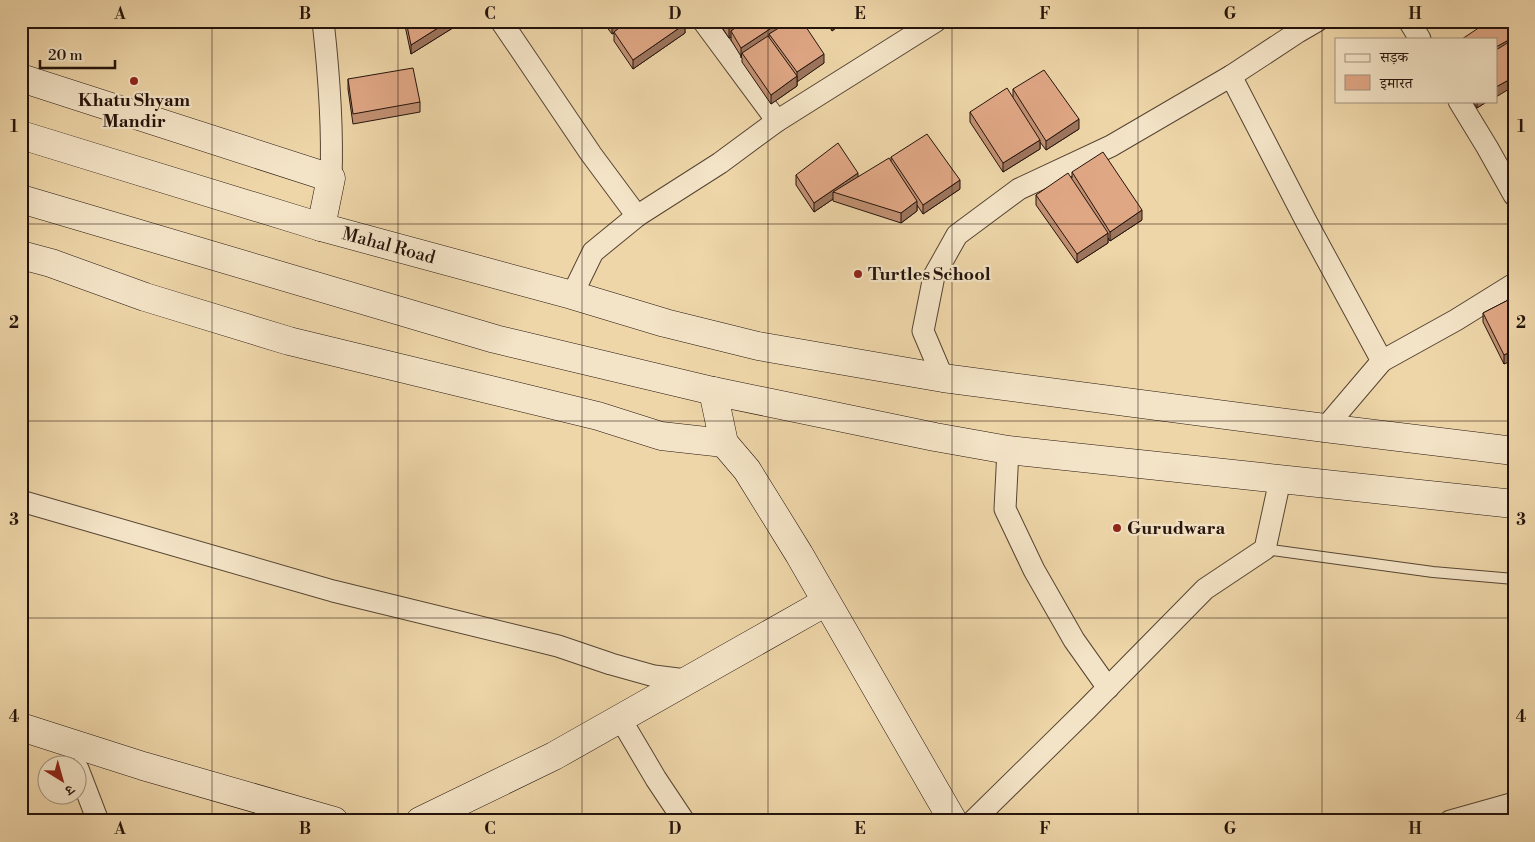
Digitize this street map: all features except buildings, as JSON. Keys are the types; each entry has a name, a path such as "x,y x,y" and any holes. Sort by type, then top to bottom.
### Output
{"main road":[{"path":"21,78 331,178 321,227"},
{"name":"Mahal Road","path":"21,136 321,227 572,295 665,323 758,346 944,378 1514,451"},
{"path":"21,199 495,339 713,391 935,437 1008,450 1514,504"},
{"path":"21,254 144,297 289,341 579,411 661,436 724,443"},
{"path":"713,391 724,443 747,470 953,821"},
{"path":"420,821 554,756 826,602"},
{"path":"21,727 71,753 143,766 334,821"}],"street":[{"path":"323,21 328,64 332,135 331,178"},
{"path":"501,21 591,154 637,216"},
{"path":"702,21 777,121"},
{"path":"944,378 923,331 934,276 957,235 1019,189 1111,146 1231,76 1317,21"},
{"path":"1410,21 1419,38"},
{"path":"572,295 593,252 637,216 720,163 777,121 922,25"},
{"path":"1231,76 1382,361"},
{"path":"1460,102 1514,195"},
{"path":"1325,428 1382,361 1456,320 1514,284"},
{"path":"1008,450 1005,509 1034,570 1074,640 1108,688"},
{"path":"973,821 1205,589 1265,549 1280,480"},
{"path":"21,501 333,591 558,646 654,676 686,680"},
{"path":"620,718 656,779 684,821"},
{"path":"88,795 98,821"},
{"path":"1450,821 1514,803"}],"lane":[{"path":"1265,549 1433,572 1514,580"}],"place":[{"name":"Khatu Shyam Mandir","path":"134,81"},
{"name":"Turtles School","path":"858,274"},
{"name":"Gurudwara","path":"1117,528"}]}
